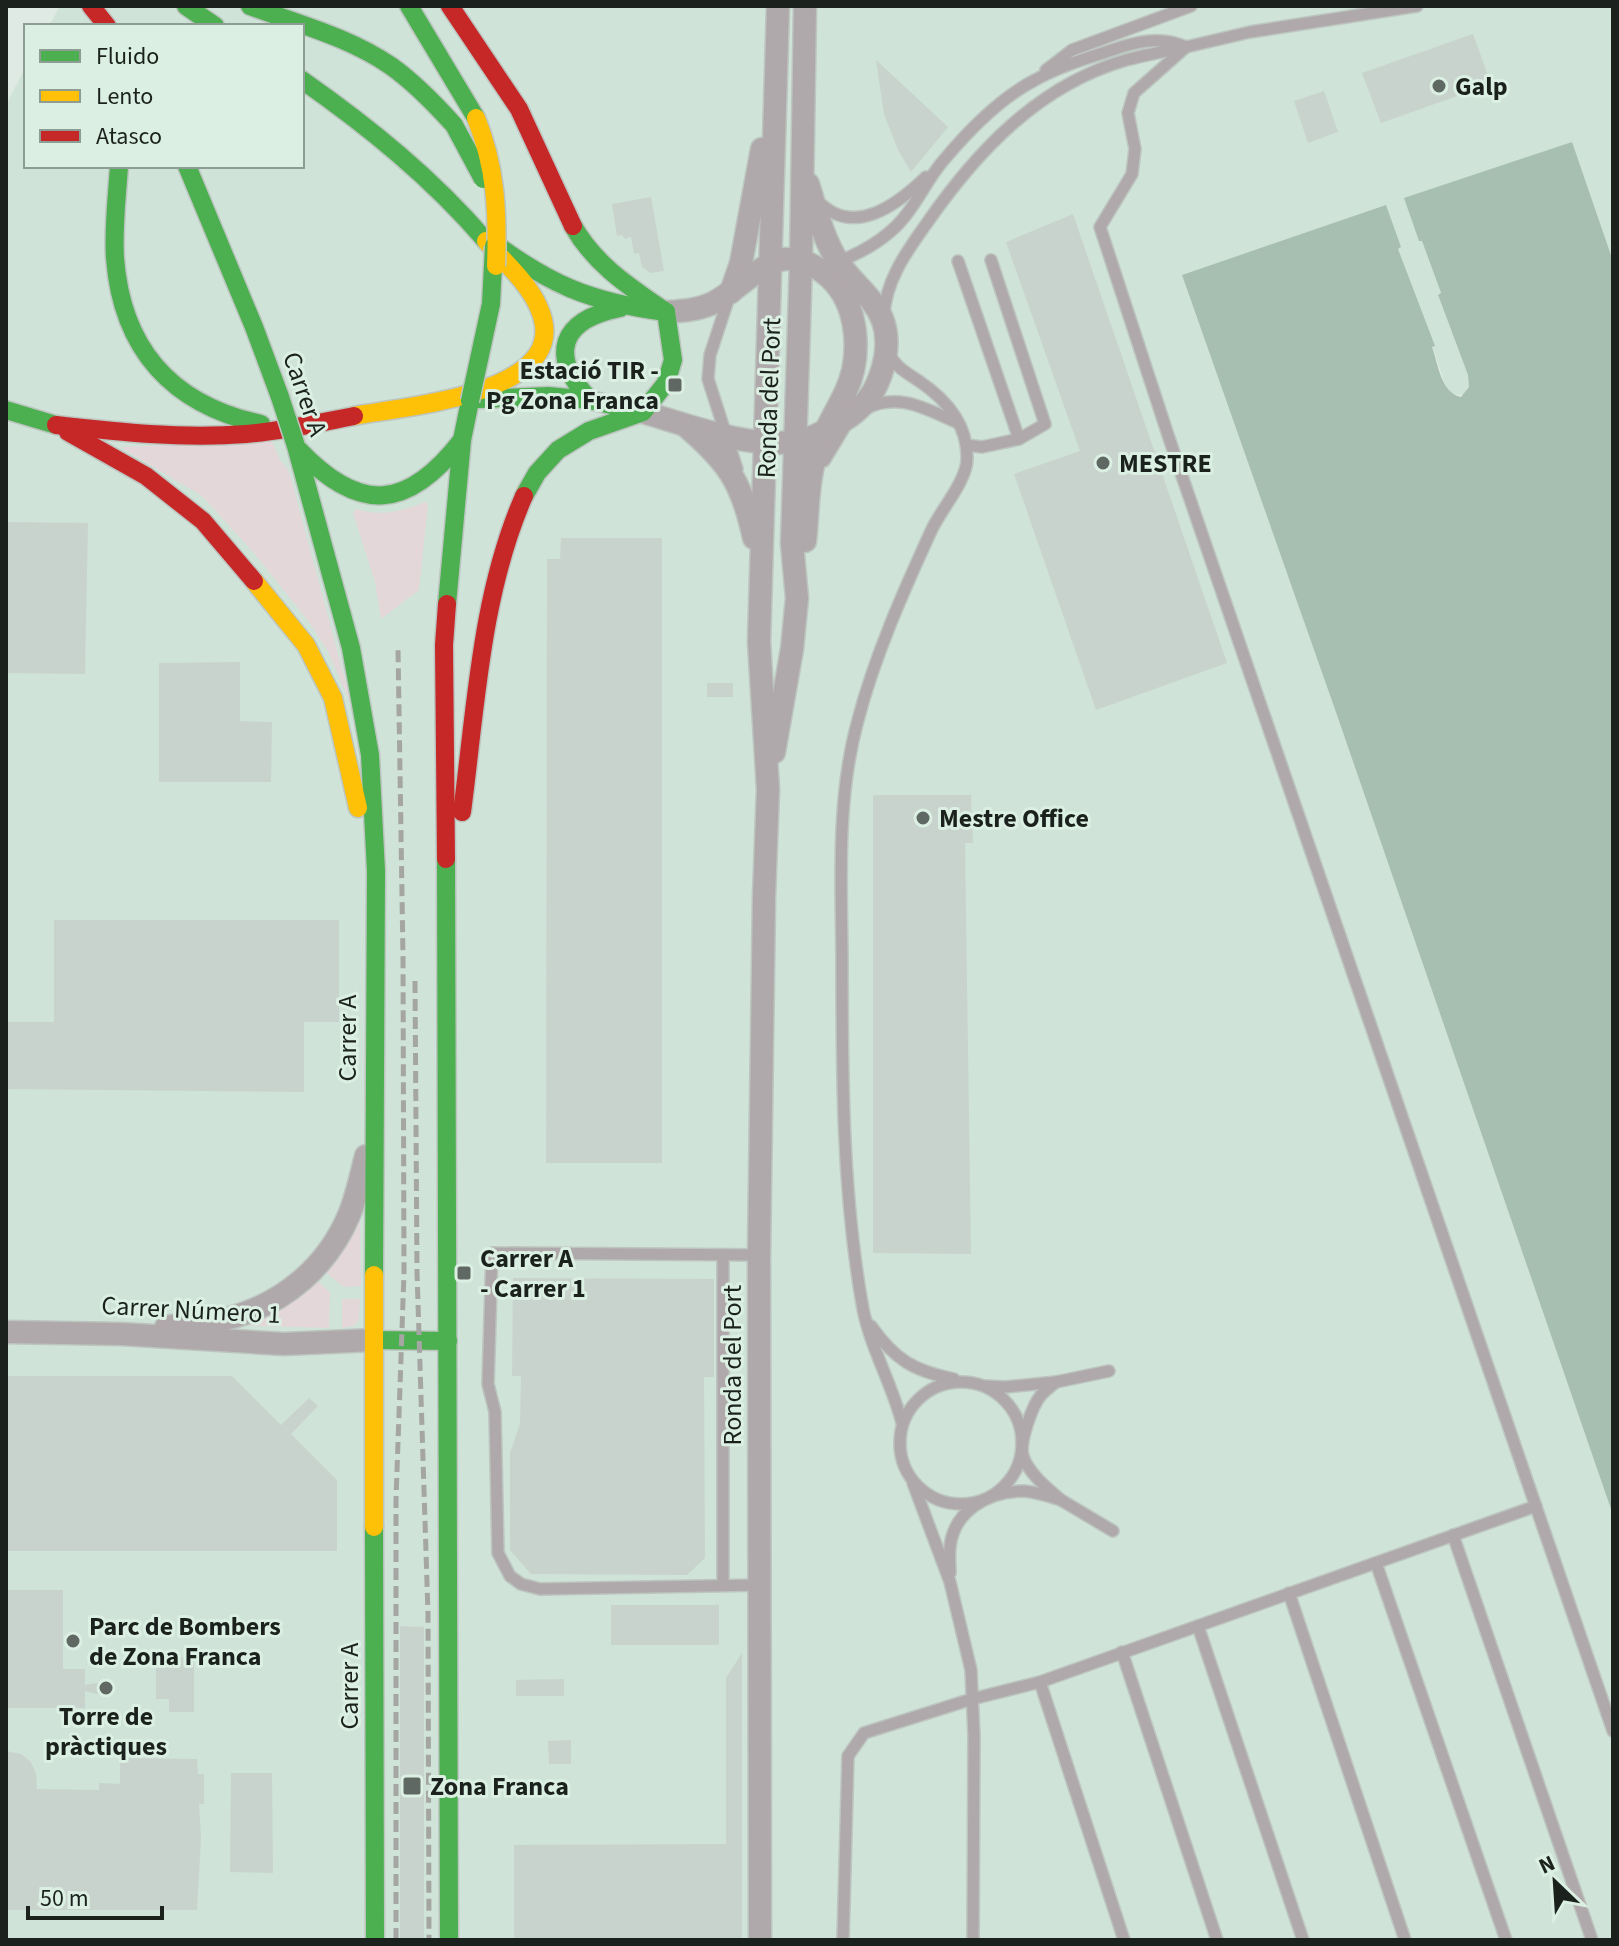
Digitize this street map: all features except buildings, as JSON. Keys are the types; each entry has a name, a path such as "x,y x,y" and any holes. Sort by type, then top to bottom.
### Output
{"main road":[{"path":"77,6 87,24"},
{"path":"91,6 105,24"},
{"path":"186,6 212,24"},
{"path":"250,6 296,24"},
{"path":"409,6 476,118 495,170 498,222 492,297 462,440 446,591 444,645 449,1940"},
{"path":"447,1001 464,789 485,635 497,570 510,527 526,490 546,461 558,450 589,431 643,412 671,372 672,347 666,312 608,271 581,240 519,109 450,6"},
{"path":"304,27 366,51 410,81 454,125 482,177 491,206 496,266"},
{"path":"304,81 384,141 478,230 523,267 557,286 595,301 622,308 666,312"},
{"path":"304,91 326,96"},
{"path":"119,168 115,258 117,284 127,320 146,355 173,386 210,409 257,424 298,426"},
{"name":"Carrer A","path":"188,168 273,377 296,446 340,605 365,717 370,763 375,895 375,1940"},
{"path":"195,183 202,168"},
{"path":"6,410 56,425 197,436 226,435 298,426 434,401 497,384 523,371 534,361 543,339 544,326 538,306 478,230"},
{"path":"590,400 577,389 567,370 564,360 566,339 571,329 590,314 622,308"},
{"path":"434,401 548,396 590,400 643,412"},
{"path":"56,425 146,476 203,521 306,645 333,698 375,895"},
{"path":"296,446 323,476 334,483 359,493 384,497 395,496 418,486 447,463 462,440"},
{"path":"374,1340 448,1341"}],"street":[{"name":"Ronda del Port","path":"760,1940 759,1255 768,789 759,642 778,6"},
{"name":"Ronda del Port","path":"768,789 792,649 797,598 792,544 808,264 803,143 805,6"},
{"path":"731,292 741,263 774,88"},
{"path":"643,412 725,435 765,442 796,442 824,432 851,417 867,402 877,385 885,359 885,335 875,304 838,262 810,190 803,143"},
{"path":"666,312 700,309 770,265 786,259 808,264 835,282 846,299 853,320 855,343 851,377 824,432 810,477 797,598"},
{"path":"683,424 720,457 739,488 747,508 761,574"},
{"name":"Carrer Número 1","path":"121,1334 233,1317 278,1298 298,1285 338,1238 350,1213 373,1132"},
{"name":"Carrer Número 1","path":"6,1332 121,1334 284,1344 374,1340"}],"lane":[{"path":"810,190 833,214 844,218 868,215 899,200 992,111 1072,50 1191,6"},
{"path":"902,1423 863,1307 848,1185 842,1030 842,825 847,762 867,690 910,576 964,472 967,460 962,425 940,397 897,367 885,335 888,291 908,249 951,187 999,135 1041,102 1091,74 1124,61 1250,32 1417,6"},
{"path":"1034,80 1084,59 1140,42 1162,40 1186,47"},
{"path":"1186,47 1134,93 1128,113 1135,149 1132,174 1100,227 1169,438 1613,1731"},
{"path":"808,264 838,262 880,241 896,228 940,164"},
{"path":"966,445 982,447 1019,439 1045,424 991,260"},
{"path":"958,261 1019,439"},
{"path":"731,292 708,368 708,379 747,508"},
{"path":"809,507 829,450 851,417 880,402 909,402 962,425"},
{"path":"759,1255 492,1253 488,1384 495,1412 498,1553 510,1576 521,1584 540,1589 760,1585"},
{"path":"723,1255 723,1585"},
{"path":"863,1307 880,1339 907,1364 927,1374 985,1386 1002,1396 1015,1412 1022,1431 1024,1459 1042,1483 1061,1500 1113,1531"},
{"path":"985,1386 1056,1382 1109,1371"},
{"path":"965,1381 945,1383 926,1391 912,1405 902,1423 899,1444 903,1465 913,1483 950,1582 967,1646 972,1699 973,1940"},
{"path":"950,1582 950,1546 955,1527 971,1507 1004,1487 1016,1470 1034,1407 1041,1395 1056,1382"},
{"path":"913,1483 929,1495 948,1503 968,1504 1023,1491 1061,1500"},
{"path":"843,1940 848,1756 864,1733 972,1699 1040,1682 1536,1506"},
{"path":"1453,1535 1592,1940"},
{"path":"1376,1563 1506,1940"},
{"path":"1289,1593 1405,1940"},
{"path":"1198,1626 1303,1940"},
{"path":"1122,1652 1217,1940"},
{"path":"1040,1682 1124,1940"}],"shaded area":[{"path":"60,6 1613,6 1613,261 1571,142 1422,241 1441,294 1438,296 1468,375 1469,387 1464,395 1454,395 1446,388 1398,249 1245,254 1182,275 1613,1515 1613,1940 6,1940 6,105 24,70 24,168 304,168 304,24 50,24"},
{"path":"1572,142 1613,261 1613,1515 1182,275 1386,205 1401,247 1398,249 1435,346 1432,347 1441,377 1449,390 1461,397 1469,387 1468,375 1438,295 1441,293 1404,198"},
{"path":"272,441 280,460 289,471 352,706 327,650 309,622 254,553 202,496 120,447"},
{"path":"425,502 428,504 419,590 381,619 375,582 353,513 356,509 374,513 391,512"},
{"path":"360,1218 361,1286 344,1287 324,1271"},
{"path":"315,1279 330,1292 329,1328 251,1326 250,1321"},
{"path":"342,1299 360,1299 359,1320 354,1326 342,1328"}],"railway":[{"path":"396,1940 396,1499 404,1273 398,648"},
{"path":"415,981 417,1272 428,1614 429,1940"}],"traffic: fast":[{"path":"186,6 212,24"},
{"path":"250,6 301,24"},
{"path":"409,6 476,118"},
{"path":"304,25 358,47 391,66 454,125"},
{"path":"304,81 399,154 486,241"},
{"path":"454,125 483,179"},
{"path":"119,168 115,258 128,320 141,346 178,387 202,403 261,424"},
{"path":"188,168 280,397"},
{"path":"573,226 603,264 666,312"},
{"path":"486,237 529,267 570,288 614,303 666,312 673,360 666,383 643,412 589,431 558,450 537,473 524,496"},
{"path":"470,401 491,304 494,246"},
{"path":"590,400 569,368 565,354 567,342 584,321 620,308"},
{"path":"479,399 548,396 590,400 641,412"},
{"path":"280,397 296,446"},
{"path":"447,604 462,440 470,401"},
{"path":"6,410 56,425"},
{"path":"299,450 321,471 343,485 363,493 383,495 403,491 422,480 462,440"},
{"path":"296,446 351,648 370,755 376,871 374,1275"},
{"path":"446,859 449,1940"},
{"path":"374,1340 448,1341"},
{"path":"374,1527 375,1940"}],"traffic: slow":[{"path":"476,118 488,154 494,190 496,266"},
{"path":"354,416 445,400 480,390 511,377 533,360 544,337 539,308 522,281 486,241"},
{"path":"254,581 306,645 333,698 358,808"},
{"path":"374,1275 374,1527"}],"traffic: jam":[{"path":"91,6 105,24"},
{"path":"450,6 519,109 573,226"},
{"path":"56,425 198,436 273,431 354,416"},
{"path":"68,432 146,476 203,521 254,581"},
{"path":"462,812 489,611 498,572 524,496"},
{"path":"446,859 444,645 447,604"}],"place":[{"name":"Galp","path":"1439,86"},
{"name":"Estació TIR - Pg Zona Franca","path":"675,385"},
{"name":"MESTRE","path":"1103,463"},
{"name":"Mestre Office","path":"923,818"},
{"name":"Carrer A - Carrer 1","path":"464,1273"},
{"name":"Parc de Bombers de Zona Franca","path":"73,1641"},
{"name":"Torre de pràctiques","path":"106,1688"},
{"name":"Zona Franca","path":"412,1786"}]}
